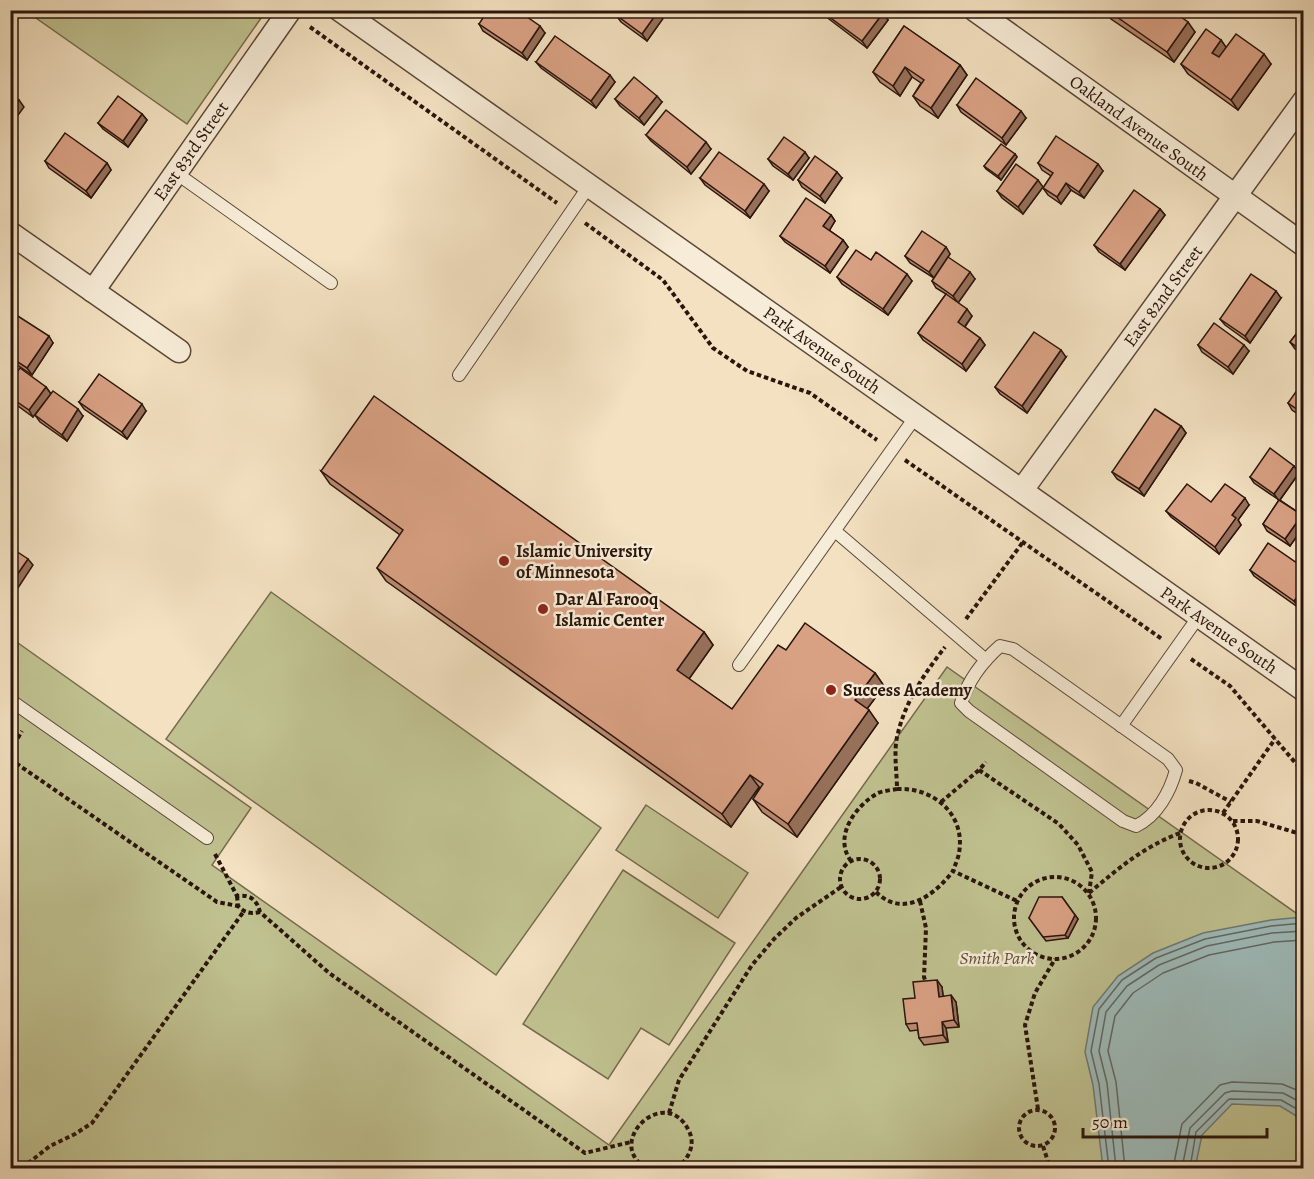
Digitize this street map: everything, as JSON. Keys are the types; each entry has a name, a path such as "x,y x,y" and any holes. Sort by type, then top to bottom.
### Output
{"street":[{"name":"East 83rd Street","path":"93,291 290,10"},
{"name":"Park Avenue South","path":"340,10 1304,690"},
{"name":"Oakland Avenue South","path":"975,10 1304,245"},
{"name":"East 82nd Street","path":"1022,490 1304,101"},
{"path":"10,232 179,351"}],"lane":[{"path":"176,173 331,283"},
{"path":"459,375 590,186"},
{"path":"739,665 916,416"},
{"path":"835,531 986,660"},
{"path":"1121,726 1199,616"},
{"path":"1000,646 1012,649 1121,726 1168,759 1176,770 1172,787 1148,820 1136,826 1123,821 961,703 966,689 986,660 1000,646"},
{"path":"10,700 207,838"}],"path":[{"path":"310,27 663,279 713,348 747,371 810,393 1230,686 1304,773"},
{"path":"897,789 897,735 909,701 927,671 1023,542"},
{"path":"10,751 33,716"},
{"path":"1223,813 1275,740"},
{"path":"10,759 217,902 238,906 244,912 252,914 260,912"},
{"path":"941,802 986,762"},
{"path":"979,770 1059,824 1078,844 1092,872 1089,894"},
{"path":"1174,778 1196,783 1231,802"},
{"path":"851,861 843,844 845,832 854,814 879,792 911,788 923,791 941,802 954,819 960,835 959,853 953,871 945,882 920,901 898,903 888,901 876,892"},
{"path":"1203,810 1219,811 1233,821 1239,837 1235,854 1224,866 1207,869 1191,863 1180,850 1179,833 1188,818 1203,810"},
{"path":"1233,821 1257,821 1304,836"},
{"path":"1089,894 1134,856 1156,842 1179,833"},
{"path":"207,838 237,896 238,906"},
{"path":"864,858 876,865 881,878 873,896 860,900 847,895 841,887 841,870 851,861 864,858"},
{"path":"953,871 1017,902"},
{"path":"1057,876 1075,882 1089,894 1095,905 1097,918 1095,931 1089,943 1079,952 1067,958 1041,957 1029,950 1020,940 1015,928 1014,915 1017,902 1033,883 1057,876"},
{"path":"669,1113 679,1080 752,965 796,918 841,887"},
{"path":"237,896 245,895 252,898 258,904 260,912 329,973 585,1153 631,1142"},
{"path":"920,901 926,928 924,976 927,988"},
{"path":"22,1168 50,1146 92,1123 244,912"},
{"path":"1038,1109 1025,1025 1035,993 1055,959"},
{"path":"1038,1109 1046,1112 1052,1118 1055,1134 1051,1141 1043,1146 1035,1147 1021,1139 1018,1131 1023,1116 1038,1109"},
{"path":"644,1168 634,1156 631,1142 638,1125 651,1114 669,1113 685,1122 692,1138 690,1156 678,1168"},
{"path":"1043,1146 1050,1168"}],"green space":[{"path":"26,11 266,11 187,124"},
{"path":"271,592 601,828 496,975 166,739"},
{"name":"Smith Park","path":"11,638 251,808 212,865 609,1145 947,667 1303,918 1303,1168 11,1168"},
{"path":"646,805 748,873 718,918 616,850"},
{"path":"623,870 735,943 669,1045 641,1028 608,1079 523,1024"}],"water":[{"path":"1303,917 1303,1120 1280,1106 1232,1104 1202,1135 1195,1168 1103,1168 1093,1085 1085,1052 1093,1007 1118,976 1153,953 1203,933 1271,920"}],"building":[{"path":"488,10 517,10 540,26 522,53 479,24"},
{"path":"619,10 659,10 642,34 616,15"},
{"path":"826,10 880,10 883,13 862,41 824,13"},
{"path":"1107,10 1171,10 1188,22 1167,52"},
{"path":"904,26 960,65 931,108 913,96 924,80 905,67 893,86 873,72"},
{"path":"1206,29 1221,40 1212,53 1219,57 1236,34 1264,54 1231,100 1181,64"},
{"path":"555,36 610,75 591,101 536,62"},
{"path":"634,77 657,96 639,118 615,99"},
{"path":"976,78 1021,111 1002,138 957,105"},
{"path":"10,94 19,100 10,113"},
{"path":"118,96 142,114 123,141 98,123"},
{"path":"666,110 706,142 687,167 646,135"},
{"path":"65,133 107,163 86,191 45,161"},
{"path":"1056,136 1098,164 1079,192 1066,183 1057,197 1043,188 1053,173 1038,163"},
{"path":"784,137 805,152 788,174 768,159"},
{"path":"1001,144 1015,154 998,176 984,166"},
{"path":"719,152 764,184 745,211 700,178"},
{"path":"815,156 837,172 820,196 798,180"},
{"path":"1016,164 1038,180 1018,207 997,191"},
{"path":"1134,190 1160,209 1120,264 1094,245"},
{"path":"806,198 831,215 823,226 843,240 825,266 780,236"},
{"path":"922,231 946,247 929,272 905,256"},
{"path":"856,250 871,260 876,252 907,274 883,309 837,277"},
{"path":"948,257 970,272 953,296 932,281"},
{"path":"1251,274 1276,291 1245,336 1220,319"},
{"path":"946,294 967,309 958,322 980,338 962,364 918,333"},
{"path":"10,311 49,336 27,368 10,357"},
{"path":"1214,323 1244,345 1228,367 1198,345"},
{"path":"1304,324 1304,352 1290,342"},
{"path":"1034,332 1061,350 1022,406 995,387"},
{"path":"20,368 46,387 29,410 10,397 10,381"},
{"path":"99,374 142,404 122,432 79,402"},
{"path":"1300,386 1304,389 1304,414 1288,403"},
{"path":"53,391 78,409 62,435 35,415"},
{"name":"Dar Al Farooq Islamic Center","path":"374,396 704,632 677,670 732,709 778,645 786,650 805,623 875,673 855,700 869,710 788,824 753,799 763,784 750,775 722,814 377,568 403,530 321,471"},
{"path":"1155,409 1181,426 1139,489 1112,472"},
{"path":"1270,448 1294,466 1274,494 1250,477"},
{"path":"1187,484 1211,502 1225,484 1245,498 1232,515 1236,518 1215,547 1166,511"},
{"path":"1279,500 1302,515 1285,539 1263,524"},
{"path":"1268,543 1304,568 1304,588 1294,601 1250,570"},
{"path":"10,547 28,559 10,585"},
{"path":"1039,897 1062,897 1075,915 1065,935 1043,937 1029,918"},
{"path":"937,980 939,997 951,995 954,1020 942,1022 943,1035 919,1038 917,1023 906,1024 903,999 915,998 913,982"}],"place":[{"name":"Islamic University of Minnesota","path":"504,561"},
{"name":"Dar Al Farooq Islamic Center","path":"543,609"},
{"name":"Success Academy","path":"831,690"}]}
